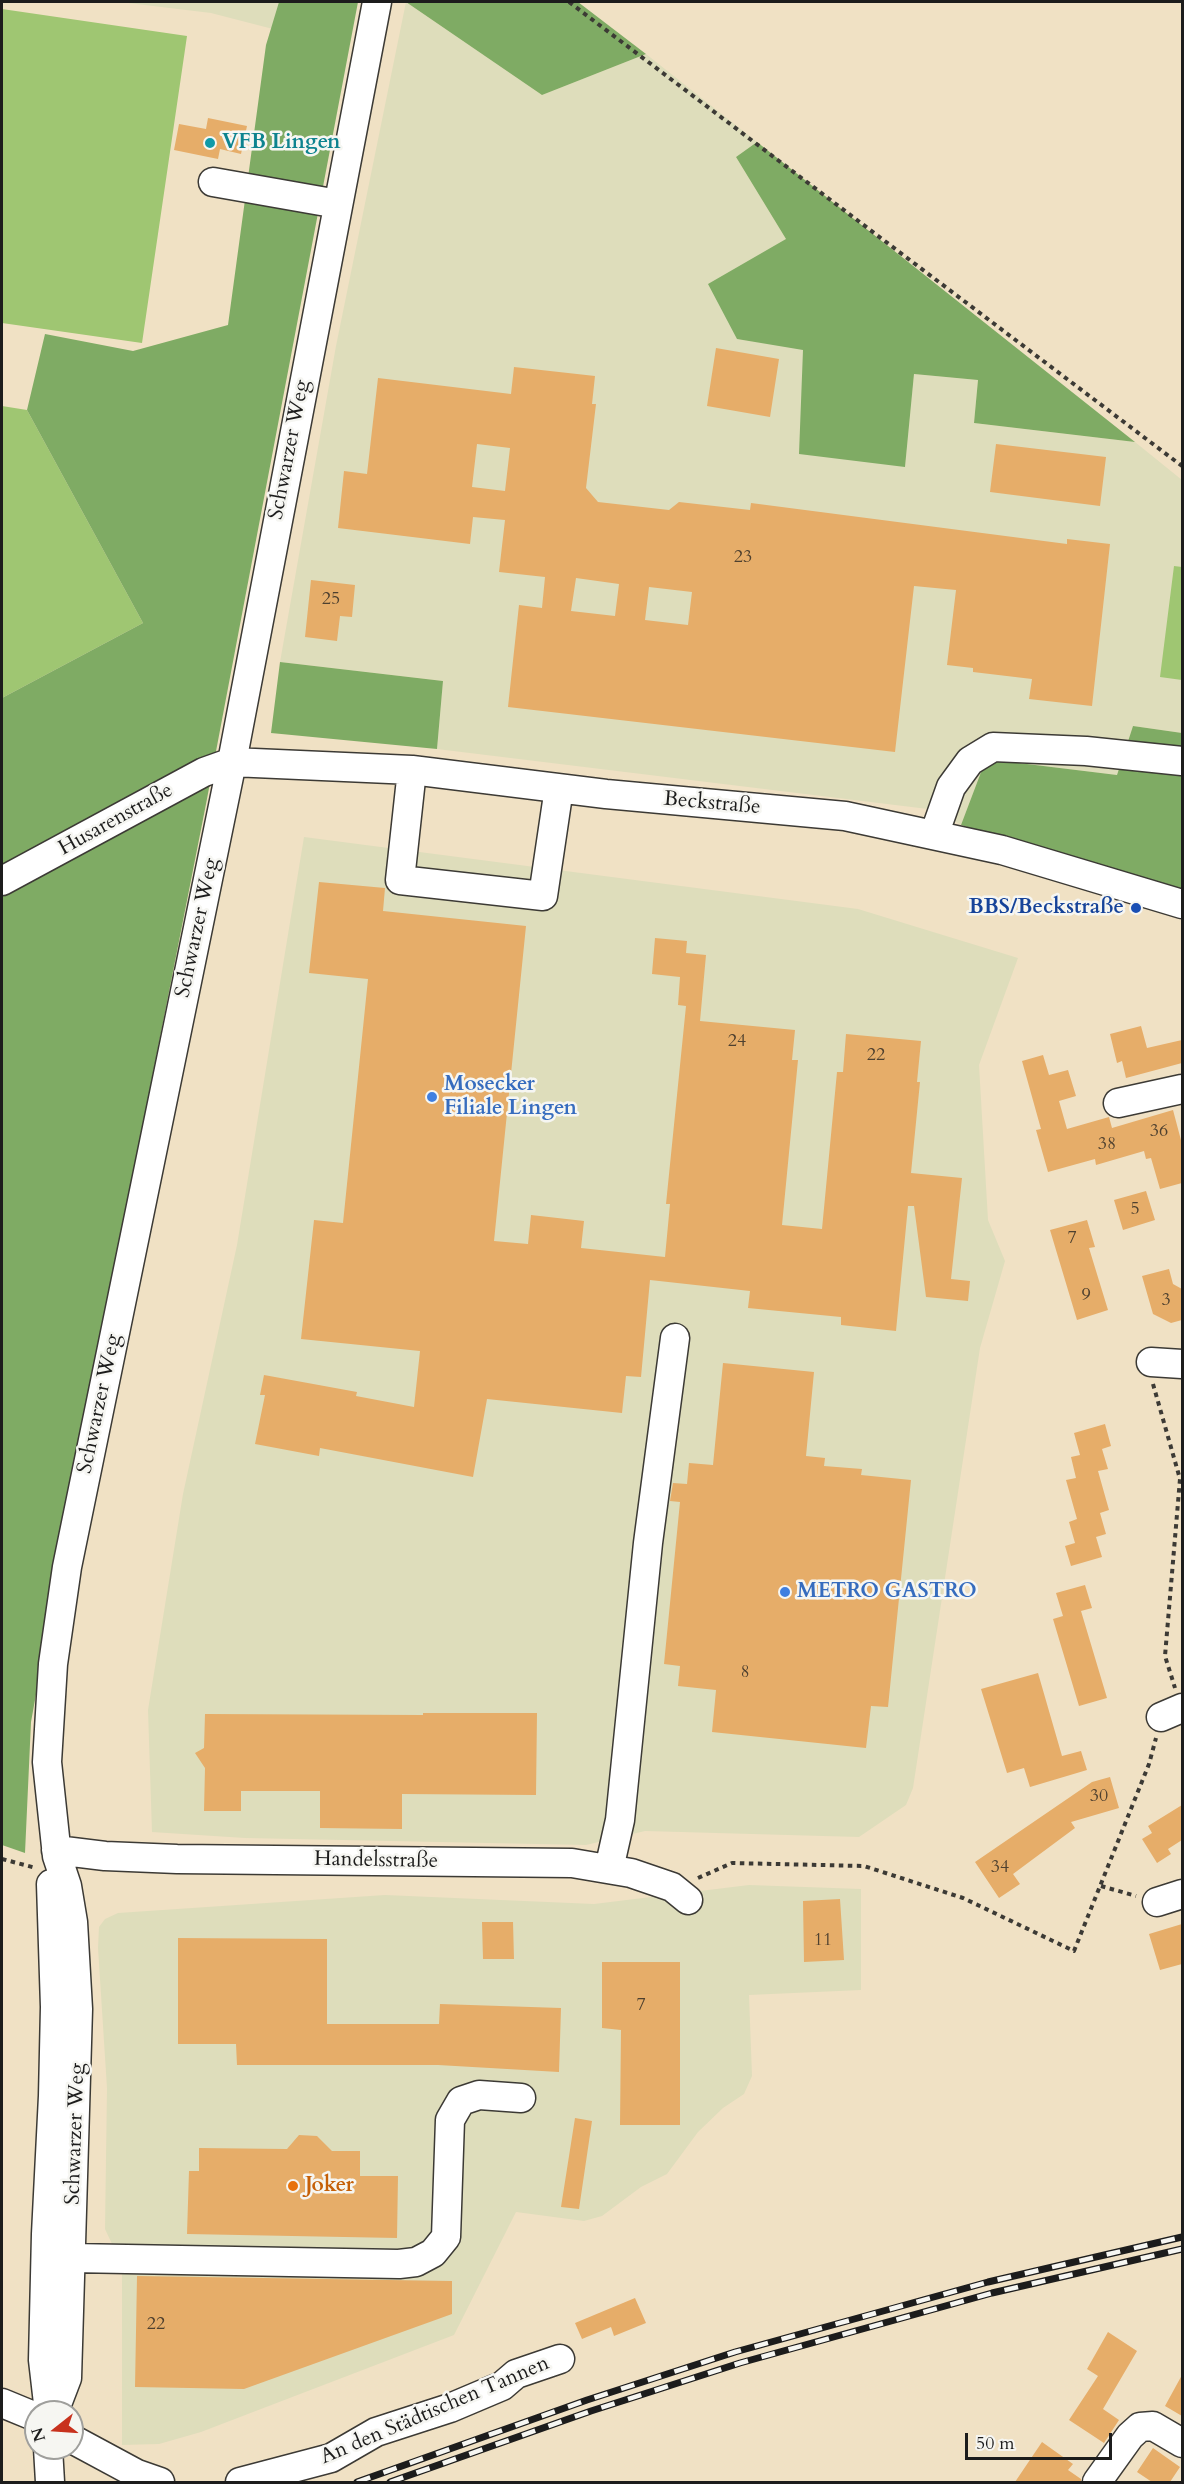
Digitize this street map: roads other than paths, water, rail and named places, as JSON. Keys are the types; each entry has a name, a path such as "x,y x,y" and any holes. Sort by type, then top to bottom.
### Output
{"street":[{"name":"Schwarzer Weg","path":"47,2400 43,2360 46,2234 54,2085 55,1860 47,1762 53,1664 67,1568 232,762 377,2"},
{"path":"213,182 338,204"},
{"path":"934,835 951,786 970,761 993,747 1086,751 1182,761"},
{"name":"Beckstraße","path":"232,762 412,770 559,788 845,816 934,835 1071,869 1182,904"},
{"name":"Husarenstraße","path":"2,881 204,772 232,762"},
{"path":"412,770 400,880 543,896 559,788"},
{"path":"1118,1103 1182,1089"},
{"path":"609,1869 620,1820 648,1543 675,1338"},
{"path":"1151,1362 1182,1364"},
{"name":"Handelsstraße","path":"55,1860 105,1856 177,1859 572,1863 609,1869 680,1893"},
{"name":"Schwarzer Weg","path":"55,1860 67,1886 73,1922 78,2009 67,2378 59,2400"},
{"path":"72,2258 399,2264 416,2262 433,2253 446,2237 450,2120 461,2101 479,2095 520,2098"},
{"name":"An den Städtischen Tannen","path":"240,2482 331,2458 376,2432 450,2408 502,2386 516,2374 560,2359"},
{"path":"2,2403 24,2411"},
{"path":"1097,2482 1130,2436 1140,2427 1153,2426 1182,2443"},
{"path":"84,2445 137,2474 160,2482"},
{"path":"49,2460 50,2482"}],"railway":[{"path":"357,2482 587,2400 735,2352 988,2282 1182,2237"},
{"path":"390,2482 591,2411 740,2363 992,2293 1182,2249"}],"place":[{"name":"VFB Lingen","path":"210,143"},
{"name":"BBS/Beckstraße","path":"1136,908"},
{"name":"Mosecker Filiale Lingen","path":"432,1097"},
{"name":"METRO GASTRO","path":"785,1592"},
{"name":"Joker","path":"293,2186"}]}
